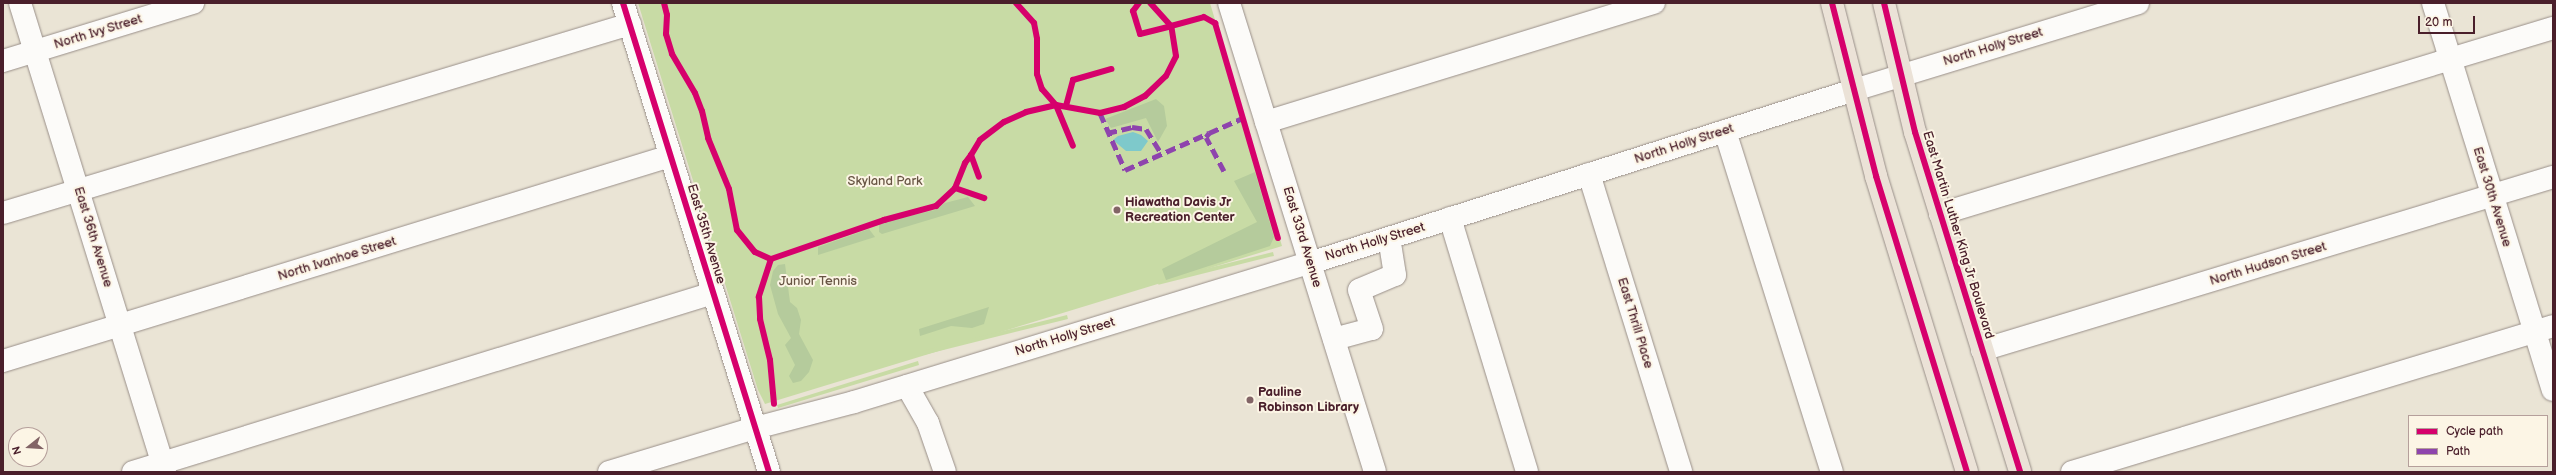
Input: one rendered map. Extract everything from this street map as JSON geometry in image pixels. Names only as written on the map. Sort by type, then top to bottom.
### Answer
[{"type":"main road","points":[[1832,3],[1876,176],[1967,472]]},
{"type":"main road","name":"East Martin Luther King Jr Boulevard","points":[[1884,3],[1915,132],[2020,472]]},
{"type":"street","name":"East 36th Avenue","points":[[20,3],[164,468]]},
{"type":"street","name":"North Ivy Street","points":[[3,61],[193,3]]},
{"type":"street","name":"East 35th Avenue","points":[[623,3],[769,472]]},
{"type":"street","name":"East 33rd Avenue","points":[[1229,3],[1375,472]]},
{"type":"street","points":[[1266,122],[1654,3]]},
{"type":"street","name":"North Holly Street","points":[[609,472],[755,428],[907,386],[1310,263],[1854,90],[2138,3]]},
{"type":"street","name":"East 30th Avenue","points":[[2433,3],[2491,196],[2544,328],[2553,390]]},
{"type":"street","points":[[3,213],[630,24]]},
{"type":"street","points":[[1940,214],[2553,28]]},
{"type":"street","points":[[1725,131],[1832,472]]},
{"type":"street","name":"North Ivanhoe Street","points":[[3,361],[670,156]]},
{"type":"street","name":"East Thrill Place","points":[[1589,174],[1681,472]]},
{"type":"street","name":"North Hudson Street","points":[[1982,350],[2553,177]]},
{"type":"street","points":[[1450,218],[1527,472]]},
{"type":"street","points":[[1334,339],[1372,329],[1359,290],[1395,276],[1388,238]]},
{"type":"street","points":[[133,472],[164,468],[713,293]]},
{"type":"street","points":[[2072,472],[2544,328]]},
{"type":"street","points":[[907,386],[928,423],[945,472]]},
{"type":"green space","name":"Skyland Park","points":[[638,3],[1210,3],[1282,246],[765,404],[758,390]]},
{"type":"green space","points":[[1156,99],[1164,106],[1167,126],[1158,142],[1146,118],[1111,128],[1105,119]]},
{"type":"green space","points":[[1255,172],[1274,237],[1270,246],[1166,280],[1162,269],[1257,222],[1234,181]]},
{"type":"green space","points":[[968,197],[975,206],[882,234],[879,232],[879,223],[935,210],[945,203]]},
{"type":"green space","points":[[869,229],[875,237],[818,255],[818,247]]},
{"type":"green space","points":[[1273,252],[1274,256],[1159,285],[1158,281]]},
{"type":"green space","points":[[785,264],[790,302],[797,308],[801,320],[799,334],[813,360],[809,372],[801,381],[793,383],[789,376],[795,365],[785,345],[791,338],[778,314],[770,285],[773,271],[778,265]]},
{"type":"green space","points":[[989,307],[984,324],[972,328],[951,326],[920,336],[919,329]]},
{"type":"green space","points":[[1067,315],[1068,319],[920,356],[920,352]]},
{"type":"green space","points":[[918,361],[919,365],[778,408],[777,405]]},
{"type":"water","points":[[1133,132],[1141,135],[1148,141],[1141,151],[1126,151],[1113,140],[1118,136]]},
{"type":"marked path","points":[[1100,113],[1125,170],[1209,133]]},
{"type":"marked path","points":[[1224,171],[1206,137],[1209,133],[1242,118]]},
{"type":"marked path","points":[[1107,133],[1132,127],[1146,129],[1161,153]]},
{"type":"cycle path","points":[[623,3],[769,472]]},
{"type":"cycle path","points":[[664,3],[667,15],[666,34],[672,54],[695,93],[702,111],[708,138],[729,189],[737,230],[755,252],[771,259],[759,297],[760,319],[770,360],[774,404]]},
{"type":"cycle path","points":[[1016,3],[1034,23],[1037,39],[1037,74],[1042,89],[1056,105],[1100,113],[1124,107],[1145,96],[1166,76],[1176,56],[1171,26],[1204,17],[1215,23],[1278,238]]},
{"type":"cycle path","points":[[1139,3],[1133,11],[1140,34],[1171,26],[1150,3]]},
{"type":"cycle path","points":[[1832,3],[1876,176],[1967,472]]},
{"type":"cycle path","points":[[1884,3],[1915,132],[2020,472]]},
{"type":"cycle path","points":[[1066,106],[1073,80],[1111,69]]},
{"type":"cycle path","points":[[971,155],[980,140],[1004,122],[1026,112],[1056,105],[1073,146]]},
{"type":"cycle path","points":[[955,188],[965,163],[971,155],[979,177]]},
{"type":"cycle path","points":[[771,259],[884,220],[936,206],[955,188],[984,198]]},
{"type":"place","name":"Hiawatha Davis Jr Recreation Center","points":[[1117,210]]},
{"type":"place","name":"Pauline Robinson Library","points":[[1250,400]]},
{"type":"park label","name":"Junior Tennis","points":[[818,281]]}]
